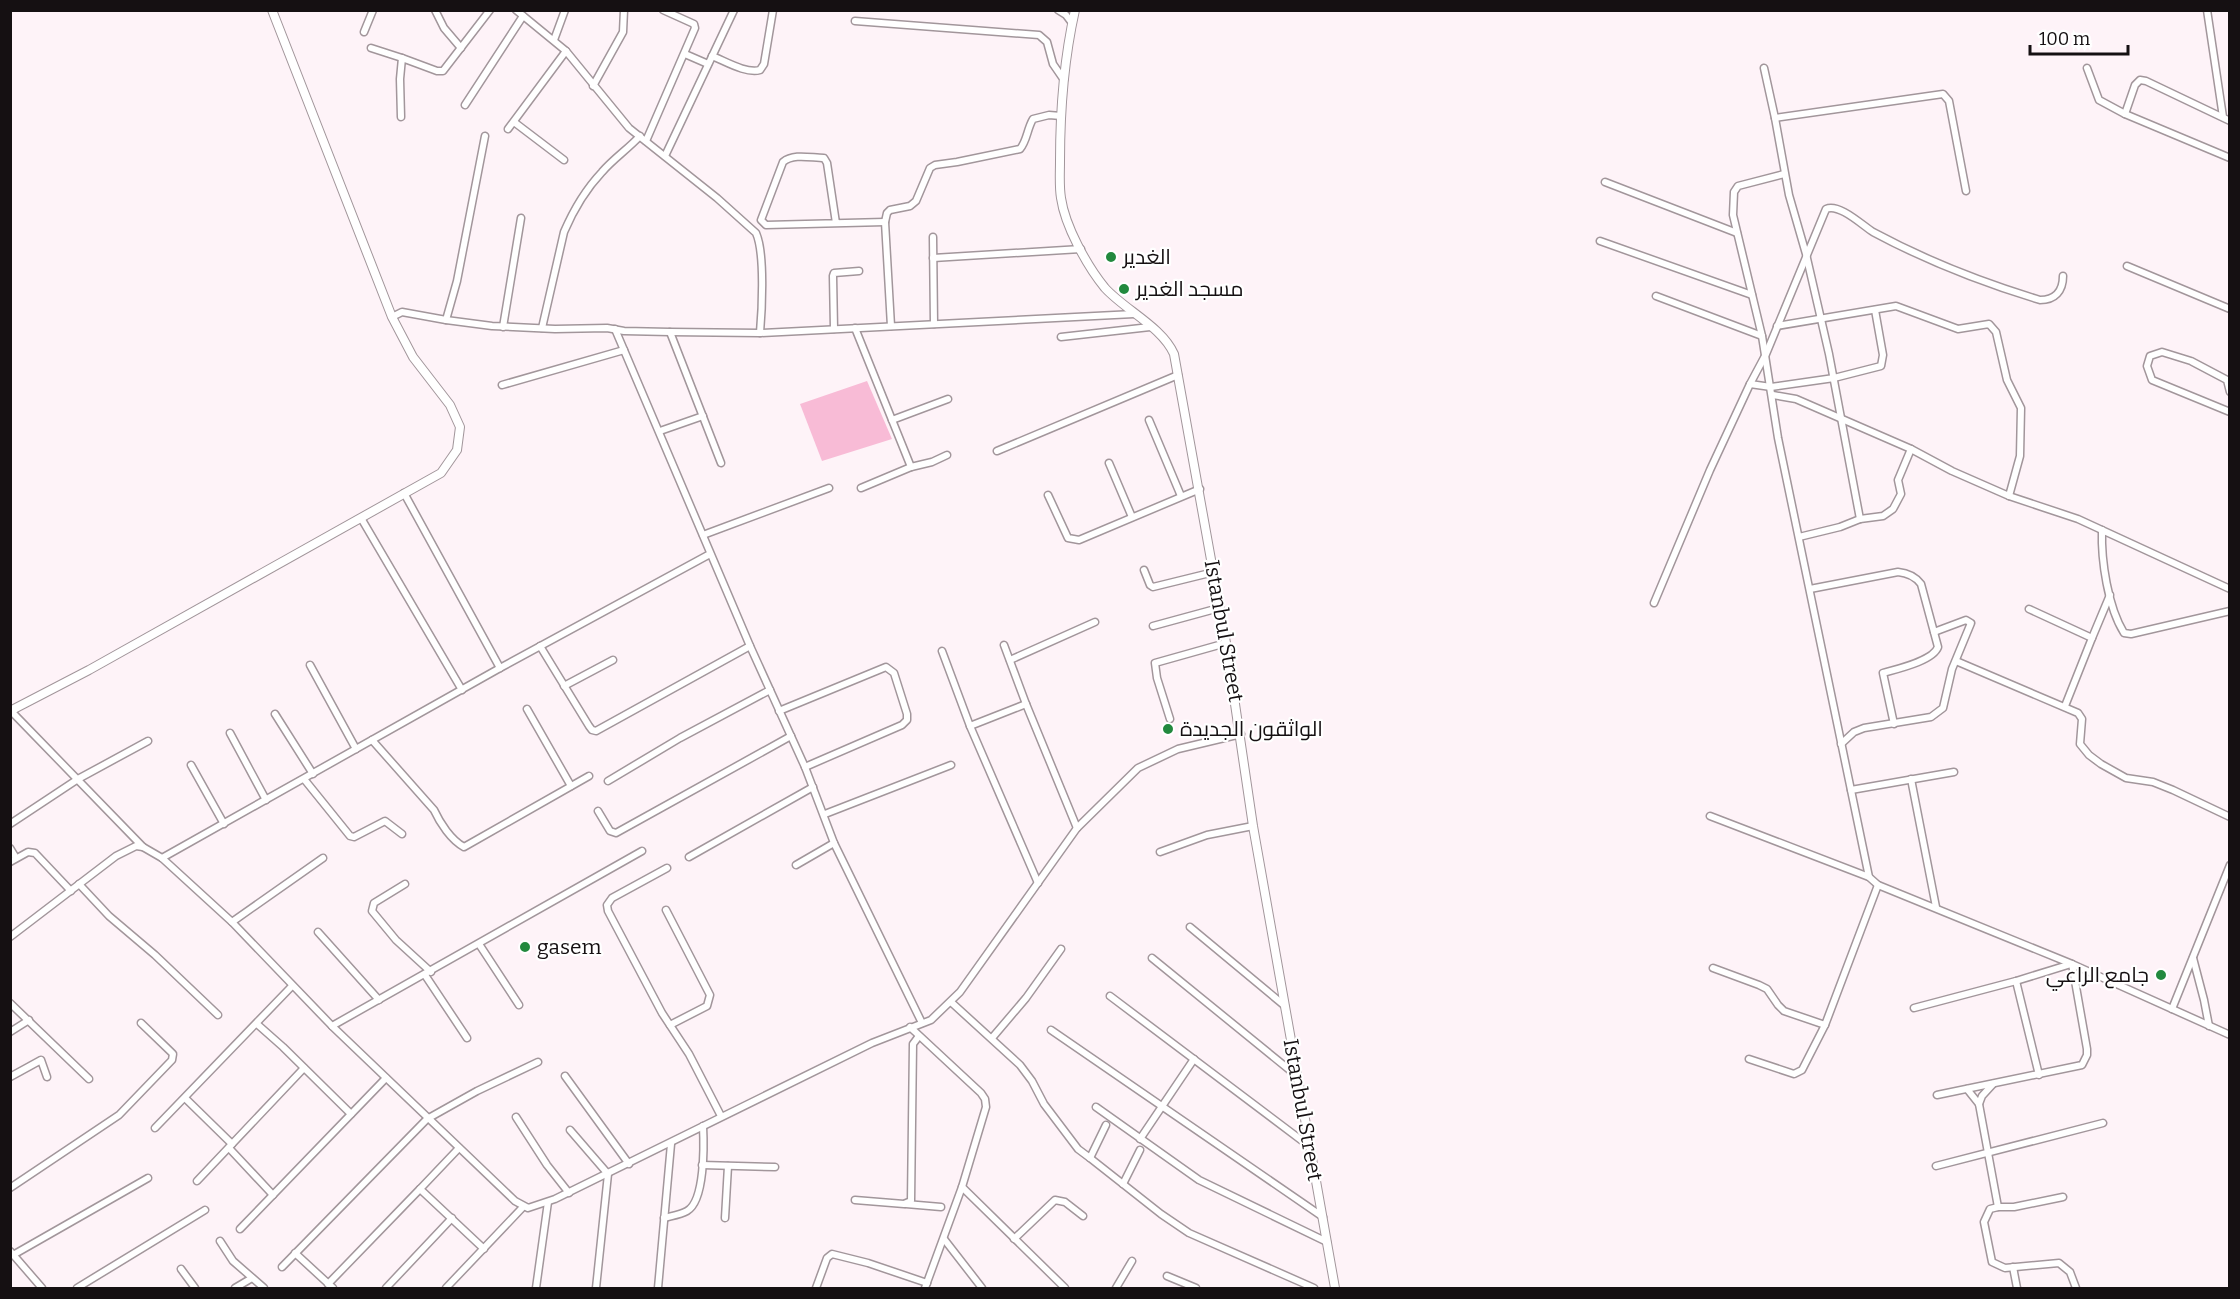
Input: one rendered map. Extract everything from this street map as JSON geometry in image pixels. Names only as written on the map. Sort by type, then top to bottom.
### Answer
[{"type":"street","points":[[272,10],[392,317],[413,357],[450,405],[460,428],[457,450],[441,473],[11,711],[143,847],[162,858],[232,922],[332,1026],[427,1119],[523,1207],[533,1207],[569,1193],[872,1043],[931,1020],[951,1002],[1077,828],[1125,780],[1146,762],[1189,745],[1241,734]]},
{"type":"street","points":[[364,32],[373,10]]},
{"type":"street","points":[[435,10],[444,28],[461,48]]},
{"type":"street","points":[[371,48],[437,71],[443,70],[490,10]]},
{"type":"street","points":[[516,10],[566,51],[629,128],[717,198],[756,233],[760,249],[760,333]]},
{"type":"street","points":[[554,40],[565,10]]},
{"type":"street","points":[[593,86],[623,32],[624,10]]},
{"type":"street","points":[[542,328],[564,232],[571,218],[590,186],[603,171],[643,139],[685,54],[695,28],[694,24],[663,10]]},
{"type":"street","points":[[665,156],[734,10]]},
{"type":"street","points":[[712,56],[744,69],[760,70],[764,64],[773,10]]},
{"type":"street","points":[[1058,10],[1072,23]]},
{"type":"street","name":"Istanbul Street","points":[[1076,10],[1064,80],[1060,196],[1069,226],[1106,289],[1170,346],[1174,354],[1200,489],[1241,734],[1253,826],[1335,1288]]},
{"type":"street","points":[[2207,10],[2223,117]]},
{"type":"street","points":[[465,105],[523,16]]},
{"type":"street","points":[[855,21],[1040,35],[1047,42],[1053,64],[1064,80]]},
{"type":"street","points":[[508,129],[566,51]]},
{"type":"street","points":[[685,54],[708,64]]},
{"type":"street","points":[[401,117],[402,58]]},
{"type":"street","points":[[2087,68],[2099,100],[2124,114],[2229,158]]},
{"type":"street","points":[[1764,69],[1784,174],[1806,254],[1834,378],[1860,519]]},
{"type":"street","points":[[2124,114],[2134,85],[2140,80],[2229,121]]},
{"type":"street","points":[[1775,118],[1943,94],[1949,101],[1966,191]]},
{"type":"street","points":[[891,326],[885,222],[887,213],[890,210],[910,206],[916,201],[930,168],[935,165],[1020,149],[1033,119],[1061,116]]},
{"type":"street","points":[[514,122],[564,160]]},
{"type":"street","points":[[446,320],[457,281],[485,136]]},
{"type":"street","points":[[763,224],[761,220],[783,162],[793,157],[824,158],[827,163],[836,223]]},
{"type":"street","points":[[1784,174],[1738,186],[1734,192],[1733,215],[1766,354],[1776,423],[1869,877]]},
{"type":"street","points":[[1605,182],[1737,233]]},
{"type":"street","points":[[1654,603],[1710,470],[1766,354],[1826,209],[1829,207],[1843,212],[1875,232],[1952,268],[2031,297],[2044,300],[2056,296],[2061,288],[2063,276]]},
{"type":"street","points":[[503,327],[521,218]]},
{"type":"street","points":[[763,224],[885,222]]},
{"type":"street","points":[[756,233],[763,224]]},
{"type":"street","points":[[933,237],[934,324]]},
{"type":"street","points":[[1600,241],[1752,295]]},
{"type":"street","points":[[933,258],[1081,249]]},
{"type":"street","points":[[2127,266],[2229,309]]},
{"type":"street","points":[[834,329],[834,273],[859,271]]},
{"type":"street","points":[[1656,296],[1762,336]]},
{"type":"street","points":[[1777,326],[1896,306],[1958,329],[1989,324],[1996,332],[2007,380],[2022,412],[2020,456],[2009,496]]},
{"type":"street","points":[[1750,384],[1771,387],[1834,378],[1881,366],[1883,355],[1875,310]]},
{"type":"street","points":[[392,317],[402,312],[503,327],[760,333],[1134,314]]},
{"type":"street","points":[[1061,337],[1149,327]]},
{"type":"street","points":[[855,328],[910,467]]},
{"type":"street","points":[[615,329],[710,554],[805,767],[825,814],[834,843],[922,1023]]},
{"type":"street","points":[[670,332],[721,463]]},
{"type":"street","points":[[502,385],[624,350]]},
{"type":"street","points":[[2229,392],[2227,380],[2191,361],[2162,352],[2150,356],[2147,366],[2152,380],[2229,412]]},
{"type":"street","points":[[997,451],[1178,375]]},
{"type":"street","points":[[1773,395],[1790,397],[1911,449],[1952,471],[2009,496],[2078,519],[2229,589]]},
{"type":"street","points":[[892,420],[948,399]]},
{"type":"street","points":[[660,431],[703,416]]},
{"type":"street","points":[[1149,420],[1181,496]]},
{"type":"street","points":[[1799,537],[1840,527],[1860,519],[1883,516],[1893,509],[1901,494],[1897,482],[1911,449]]},
{"type":"street","points":[[861,488],[910,467],[932,462],[947,455]]},
{"type":"street","points":[[1109,463],[1132,517]]},
{"type":"street","points":[[702,535],[830,488]]},
{"type":"street","points":[[1048,495],[1068,538],[1079,540],[1200,489]]},
{"type":"street","points":[[404,494],[500,668]]},
{"type":"street","points":[[361,518],[462,690]]},
{"type":"street","points":[[2102,530],[2104,565],[2110,595],[2120,625],[2127,634],[2229,611]]},
{"type":"street","points":[[162,858],[500,668],[710,554]]},
{"type":"street","points":[[1144,570],[1153,587],[1214,572]]},
{"type":"street","points":[[1809,589],[1898,572],[1917,578],[1921,584],[1938,647],[1932,655],[1902,668],[1883,673],[1893,724]]},
{"type":"street","points":[[2065,706],[2110,595]]},
{"type":"street","points":[[1153,626],[1219,608]]},
{"type":"street","points":[[2029,609],[2092,638]]},
{"type":"street","points":[[1841,744],[1854,732],[1864,728],[1931,717],[1942,708],[1970,621],[1966,620],[1934,632]]},
{"type":"street","points":[[1010,660],[1095,621]]},
{"type":"street","points":[[1170,719],[1156,678],[1155,663],[1226,643]]},
{"type":"street","points":[[1004,645],[1077,828]]},
{"type":"street","points":[[540,646],[589,726],[596,731],[750,646]]},
{"type":"street","points":[[942,651],[970,726],[1038,883]]},
{"type":"street","points":[[564,686],[613,660]]},
{"type":"street","points":[[1956,661],[2065,706],[2080,715],[2082,719],[2080,744],[2101,764],[2126,778],[2153,782],[2173,790],[2229,817]]},
{"type":"street","points":[[310,665],[356,749]]},
{"type":"street","points":[[779,711],[886,667],[894,673],[907,714],[902,725],[805,767]]},
{"type":"street","points":[[608,781],[680,738],[770,690]]},
{"type":"street","points":[[970,726],[1026,704]]},
{"type":"street","points":[[527,709],[572,786]]},
{"type":"street","points":[[275,714],[313,774]]},
{"type":"street","points":[[230,733],[266,800]]},
{"type":"street","points":[[598,811],[610,831],[616,833],[791,736]]},
{"type":"street","points":[[372,740],[422,795],[454,839],[464,847],[589,776]]},
{"type":"street","points":[[10,824],[78,779],[148,741]]},
{"type":"street","points":[[191,765],[224,824]]},
{"type":"street","points":[[825,814],[951,765]]},
{"type":"street","points":[[1851,790],[1954,771]]},
{"type":"street","points":[[304,779],[350,836],[354,837],[385,821],[402,834]]},
{"type":"street","points":[[1911,780],[1936,907]]},
{"type":"street","points":[[689,857],[813,787]]},
{"type":"street","points":[[1710,816],[1869,877],[1878,885],[2071,964],[2229,1035]]},
{"type":"street","points":[[1160,852],[1207,835],[1253,826]]},
{"type":"street","points":[[796,865],[834,843]]},
{"type":"street","points":[[10,937],[130,847],[143,847]]},
{"type":"street","points":[[10,848],[13,860],[28,852],[35,853],[71,891]]},
{"type":"street","points":[[332,1026],[428,974],[642,851]]},
{"type":"street","points":[[232,922],[323,858]]},
{"type":"street","points":[[2172,1009],[2229,865]]},
{"type":"street","points":[[667,868],[612,898],[608,911],[689,1054],[721,1116]]},
{"type":"street","points":[[80,884],[109,916],[155,955],[218,1015]]},
{"type":"street","points":[[405,884],[374,903],[372,910],[428,974],[467,1038]]},
{"type":"street","points":[[1749,1059],[1790,1073],[1799,1073],[1825,1024],[1878,885]]},
{"type":"street","points":[[666,910],[710,995],[707,1006],[670,1024]]},
{"type":"street","points":[[1190,927],[1285,1006]]},
{"type":"street","points":[[318,932],[379,1000]]},
{"type":"street","points":[[479,944],[519,1005]]},
{"type":"street","points":[[992,1038],[1026,998],[1061,950]]},
{"type":"street","points":[[2193,957],[2209,1026]]},
{"type":"street","points":[[1152,958],[1297,1076]]},
{"type":"street","points":[[1914,1008],[2071,964]]},
{"type":"street","points":[[1937,1095],[2082,1065],[2087,1056],[2071,964]]},
{"type":"street","points":[[1713,968],[1767,989],[1784,1011],[1825,1024]]},
{"type":"street","points":[[2016,981],[2039,1075]]},
{"type":"street","points":[[155,1128],[292,986]]},
{"type":"street","points":[[1110,996],[1309,1146]]},
{"type":"street","points":[[951,1002],[1020,1065],[1032,1081],[1044,1104],[1078,1149],[1189,1233],[1314,1288]]},
{"type":"street","points":[[10,1003],[89,1079]]},
{"type":"street","points":[[10,1032],[29,1020]]},
{"type":"street","points":[[10,1188],[119,1115],[172,1060],[173,1054],[141,1023]]},
{"type":"street","points":[[257,1024],[351,1114]]},
{"type":"street","points":[[816,1288],[827,1258],[832,1254],[867,1263],[926,1286],[944,1239],[986,1107],[985,1099],[910,1027]]},
{"type":"street","points":[[1051,1030],[1323,1217]]},
{"type":"street","points":[[904,1204],[909,1203],[912,1198],[913,1044],[919,1036]]},
{"type":"street","points":[[1140,1138],[1194,1059]]},
{"type":"street","points":[[10,1077],[39,1060],[47,1077]]},
{"type":"street","points":[[282,1267],[427,1119],[477,1091],[538,1062]]},
{"type":"street","points":[[197,1181],[304,1068]]},
{"type":"street","points":[[565,1076],[629,1164]]},
{"type":"street","points":[[240,1229],[386,1078]]},
{"type":"street","points":[[1979,1104],[1985,1091],[1993,1084]]},
{"type":"street","points":[[1967,1089],[1979,1104],[1998,1207]]},
{"type":"street","points":[[185,1098],[273,1195]]},
{"type":"street","points":[[1096,1107],[1199,1180],[1327,1242]]},
{"type":"street","points":[[516,1117],[547,1165],[569,1193]]},
{"type":"street","points":[[1936,1166],[2103,1123]]},
{"type":"street","points":[[1090,1158],[1106,1125]]},
{"type":"street","points":[[664,1218],[687,1211],[695,1202],[702,1165],[703,1126]]},
{"type":"street","points":[[570,1130],[608,1174],[596,1288]]},
{"type":"street","points":[[658,1288],[671,1144]]},
{"type":"street","points":[[296,1253],[330,1286],[459,1148]]},
{"type":"street","points":[[1123,1184],[1140,1150]]},
{"type":"street","points":[[702,1165],[775,1167]]},
{"type":"street","points":[[725,1218],[728,1166]]},
{"type":"street","points":[[42,1288],[12,1253],[148,1178]]},
{"type":"street","points":[[962,1187],[1065,1288]]},
{"type":"street","points":[[420,1189],[484,1248]]},
{"type":"street","points":[[2063,1197],[2014,1207],[1990,1209],[1984,1222],[1992,1262],[2001,1267],[2059,1263],[2070,1272],[2076,1288]]},
{"type":"street","points":[[855,1200],[941,1207]]},
{"type":"street","points":[[1014,1239],[1055,1200],[1065,1202],[1083,1216]]},
{"type":"street","points":[[536,1288],[548,1202]]},
{"type":"street","points":[[446,1288],[523,1207]]},
{"type":"street","points":[[77,1288],[205,1210]]},
{"type":"street","points":[[386,1288],[452,1218]]},
{"type":"street","points":[[944,1239],[982,1288]]},
{"type":"street","points":[[220,1240],[233,1261],[264,1288]]},
{"type":"street","points":[[1116,1288],[1132,1261]]},
{"type":"street","points":[[2013,1267],[2017,1288]]},
{"type":"street","points":[[181,1269],[195,1288]]},
{"type":"street","points":[[1167,1276],[1191,1288]]},
{"type":"street","points":[[235,1288],[252,1278]]},
{"type":"shaded area","points":[[867,381],[892,439],[822,461],[800,404]]},
{"type":"place","name":"الغدير","points":[[1111,257]]},
{"type":"place","name":"مسجد الغدير","points":[[1124,289]]},
{"type":"place","name":"الواثقون الجديدة","points":[[1168,729]]},
{"type":"place","name":"gasem","points":[[525,947]]},
{"type":"place","name":"جامع الراعي","points":[[2161,975]]}]
